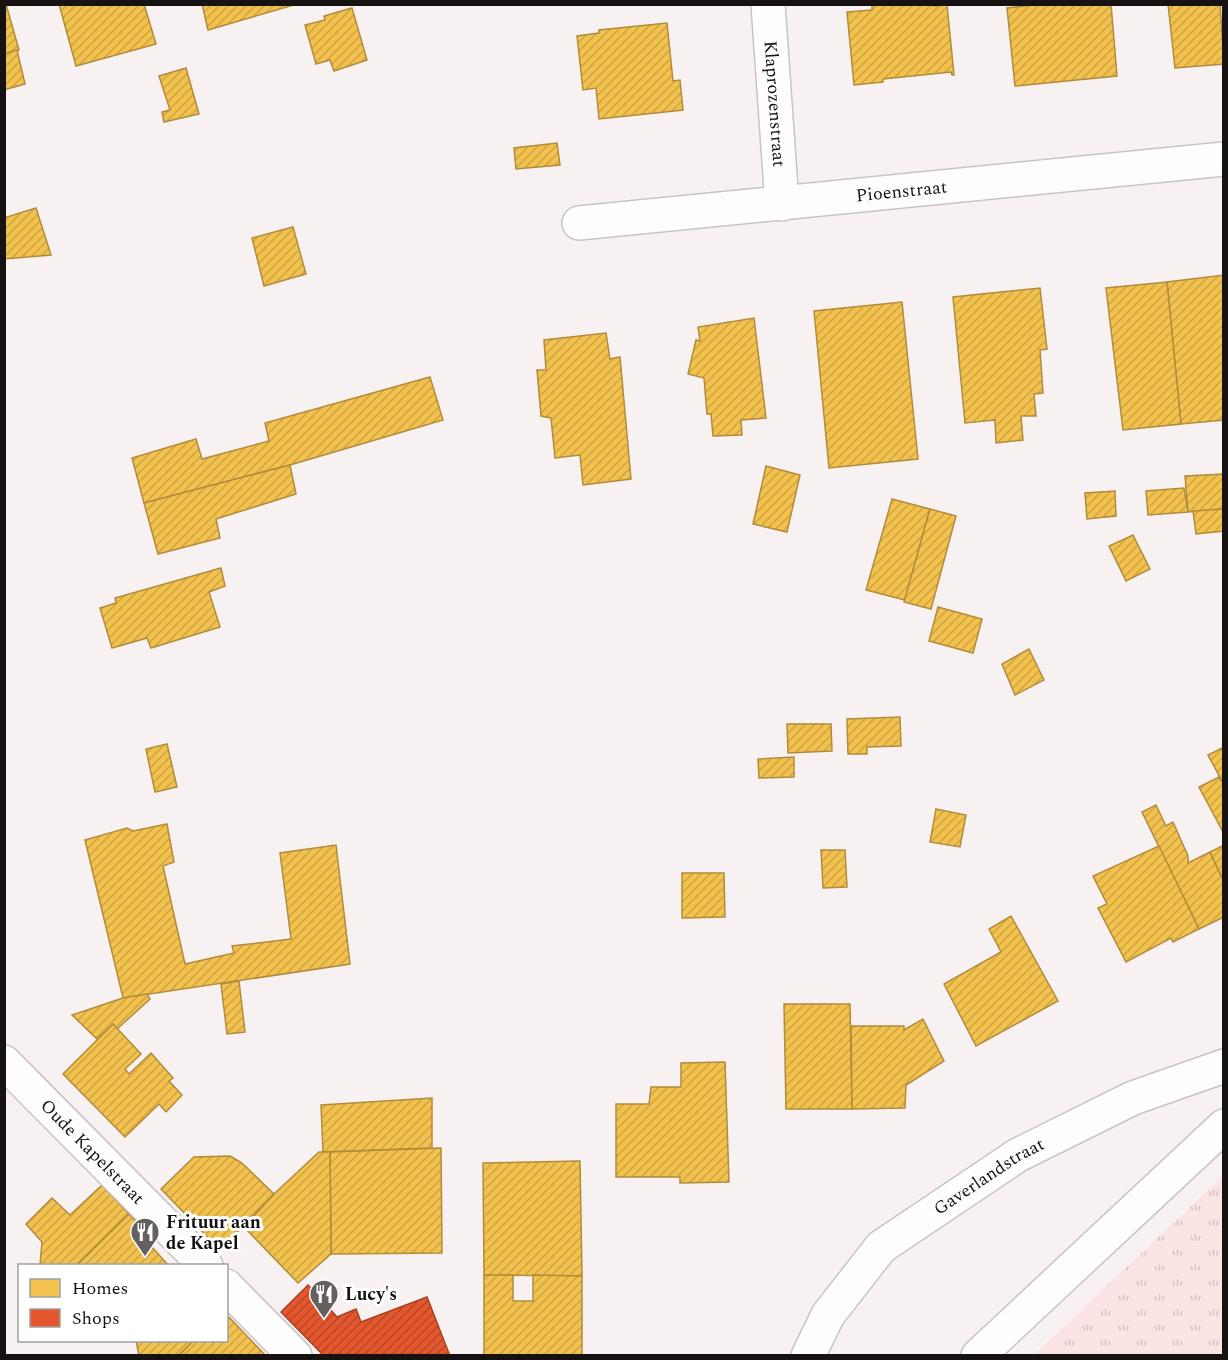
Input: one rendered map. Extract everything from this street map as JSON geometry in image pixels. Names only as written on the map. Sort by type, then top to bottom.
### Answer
[{"type":"street","name":"Klaprozenstraat","points":[[768,4],[782,204]]},
{"type":"street","name":"Pioenstraat","points":[[579,224],[1224,159]]},
{"type":"street","name":"Oude Kapelstraat","points":[[4,1062],[204,1264]]},
{"type":"street","name":"Gaverlandstraat","points":[[808,1356],[828,1315],[881,1247],[1018,1155],[1134,1098],[1224,1066]]},
{"type":"street","points":[[978,1356],[1224,1126]]},
{"type":"street","points":[[228,1288],[295,1356]]},
{"type":"green space","points":[[1223,1176],[1223,1355],[1034,1355]]},
{"type":"building: Homes","points":[[4,4],[6,4],[19,50],[4,54]]},
{"type":"building: Homes","points":[[59,4],[144,4],[156,44],[76,66]]},
{"type":"building: Homes","points":[[202,4],[297,4],[208,30]]},
{"type":"building: Homes","points":[[872,4],[947,5],[954,75],[951,72],[883,79],[883,82],[854,85],[847,12],[872,10]]},
{"type":"building: Homes","points":[[1042,4],[1111,4],[1117,76],[1015,86],[1007,8]]},
{"type":"building: Homes","points":[[1168,4],[1220,4],[1224,64],[1175,68]]},
{"type":"building: Homes","points":[[352,8],[367,60],[334,71],[330,60],[316,64],[305,25],[325,20],[324,16]]},
{"type":"building: Homes","points":[[667,23],[673,81],[680,80],[683,110],[599,119],[596,88],[583,90],[577,36],[599,33],[599,30]]},
{"type":"building: Homes","points":[[17,50],[25,84],[4,90],[4,54]]},
{"type":"building: Homes","points":[[186,68],[199,114],[164,122],[162,112],[170,110],[159,76]]},
{"type":"building: Homes","points":[[557,143],[560,165],[516,169],[514,148]]},
{"type":"building: Homes","points":[[36,208],[51,255],[4,259],[4,218]]},
{"type":"building: Homes","points":[[293,227],[306,274],[264,286],[252,238]]},
{"type":"building: Homes","points":[[1224,275],[1224,420],[1181,424],[1167,282]]},
{"type":"building: Homes","points":[[1167,282],[1181,424],[1123,430],[1106,288]]},
{"type":"building: Homes","points":[[1040,288],[1047,349],[1040,350],[1043,393],[1034,394],[1036,416],[1021,416],[1023,440],[996,443],[995,420],[965,423],[953,297]]},
{"type":"building: Homes","points":[[902,302],[918,459],[829,468],[814,311]]},
{"type":"building: Homes","points":[[754,318],[766,418],[741,420],[742,435],[713,436],[711,414],[707,414],[704,378],[688,374],[696,340],[700,341],[698,327]]},
{"type":"building: Homes","points":[[606,333],[610,359],[620,357],[631,479],[583,485],[580,455],[555,458],[551,418],[541,416],[537,370],[546,370],[544,340]]},
{"type":"building: Homes","points":[[430,377],[443,420],[290,465],[144,503],[132,458],[196,439],[202,459],[269,441],[265,423]]},
{"type":"building: Homes","points":[[290,465],[296,494],[216,519],[220,538],[158,554],[144,503]]},
{"type":"building: Homes","points":[[766,466],[800,475],[787,532],[753,524]]},
{"type":"building: Homes","points":[[1224,474],[1224,509],[1188,512],[1185,476]]},
{"type":"building: Homes","points":[[1184,488],[1188,512],[1148,515],[1146,491]]},
{"type":"building: Homes","points":[[1115,491],[1116,516],[1087,519],[1085,493]]},
{"type":"building: Homes","points":[[892,499],[930,509],[905,600],[866,590]]},
{"type":"building: Homes","points":[[930,509],[956,516],[931,609],[904,602]]},
{"type":"building: Homes","points":[[1223,509],[1224,531],[1196,534],[1193,511]]},
{"type":"building: Homes","points":[[1133,535],[1150,569],[1126,581],[1109,546]]},
{"type":"building: Homes","points":[[221,568],[225,586],[209,592],[220,627],[151,648],[147,638],[112,648],[100,608],[116,603],[115,598]]},
{"type":"building: Homes","points":[[938,607],[982,619],[973,653],[929,641]]},
{"type":"building: Homes","points":[[1029,649],[1044,680],[1015,695],[1002,664]]},
{"type":"building: Homes","points":[[900,717],[901,746],[867,747],[867,754],[848,754],[847,719]]},
{"type":"building: Homes","points":[[787,724],[831,724],[832,751],[788,753]]},
{"type":"building: Homes","points":[[167,744],[177,787],[155,792],[146,749]]},
{"type":"building: Homes","points":[[1224,747],[1224,785],[1208,755]]},
{"type":"building: Homes","points":[[794,757],[794,777],[759,778],[758,759]]},
{"type":"building: Homes","points":[[1219,777],[1224,785],[1224,834],[1199,787]]},
{"type":"building: Homes","points":[[1156,805],[1166,826],[1173,822],[1188,856],[1188,863],[1210,852],[1224,882],[1224,917],[1199,929],[1142,812]]},
{"type":"building: Homes","points":[[936,809],[966,815],[960,847],[930,842]]},
{"type":"building: Homes","points":[[167,824],[174,862],[163,866],[185,964],[234,953],[232,946],[291,939],[280,853],[336,845],[350,964],[123,998],[85,840],[127,828],[133,831]]},
{"type":"building: Homes","points":[[1224,845],[1224,882],[1210,852]]},
{"type":"building: Homes","points":[[1159,846],[1199,929],[1173,942],[1171,938],[1126,962],[1098,908],[1107,904],[1093,876]]},
{"type":"building: Homes","points":[[821,850],[845,850],[847,887],[823,888]]},
{"type":"building: Homes","points":[[682,873],[724,873],[725,917],[682,918]]},
{"type":"building: Homes","points":[[1011,916],[1058,1001],[976,1046],[944,984],[1001,952],[989,929]]},
{"type":"building: Homes","points":[[239,981],[245,1032],[227,1034],[221,984]]},
{"type":"building: Homes","points":[[147,994],[150,999],[117,1029],[113,1024],[97,1039],[72,1015],[123,998]]},
{"type":"building: Homes","points":[[784,1004],[850,1004],[852,1109],[786,1109]]},
{"type":"building: Homes","points":[[923,1019],[944,1061],[906,1085],[905,1108],[852,1109],[851,1026],[904,1026],[904,1030]]},
{"type":"building: Homes","points":[[113,1024],[141,1054],[125,1069],[129,1074],[151,1053],[173,1078],[169,1081],[182,1095],[166,1112],[159,1104],[125,1137],[63,1074]]},
{"type":"building: Homes","points":[[725,1062],[729,1182],[680,1183],[680,1177],[616,1177],[616,1104],[649,1104],[651,1087],[681,1087],[681,1063]]},
{"type":"building: Homes","points":[[432,1098],[432,1148],[323,1152],[321,1105]]},
{"type":"building: Homes","points":[[441,1148],[442,1253],[331,1254],[330,1152]]},
{"type":"building: Homes","points":[[319,1152],[330,1152],[331,1254],[298,1283],[244,1227],[274,1194]]},
{"type":"building: Homes","points":[[230,1156],[242,1163],[274,1194],[220,1250],[161,1189],[194,1157]]},
{"type":"building: Homes","points":[[580,1161],[582,1276],[484,1275],[483,1163]]},
{"type":"building: Homes","points":[[102,1185],[129,1214],[78,1264],[40,1264],[42,1242],[26,1224],[52,1198],[70,1215]]},
{"type":"building: Homes","points":[[129,1214],[155,1241],[151,1246],[167,1264],[78,1264]]},
{"type":"building: Homes","points":[[484,1275],[513,1275],[513,1301],[533,1301],[533,1275],[582,1276],[582,1356],[484,1356]]},
{"type":"building: Homes","points":[[228,1316],[266,1356],[178,1356],[192,1342],[228,1342]]},
{"type":"building: Homes","points":[[136,1342],[192,1342],[178,1356],[139,1356]]},
{"type":"building: Shops","name":"Lucy's","points":[[308,1285],[337,1317],[356,1309],[361,1322],[427,1297],[450,1356],[324,1356],[281,1312]]},
{"type":"place","name":"Frituur aan de Kapel","points":[[145,1258]]},
{"type":"place","name":"Lucy's","points":[[324,1320]]}]
